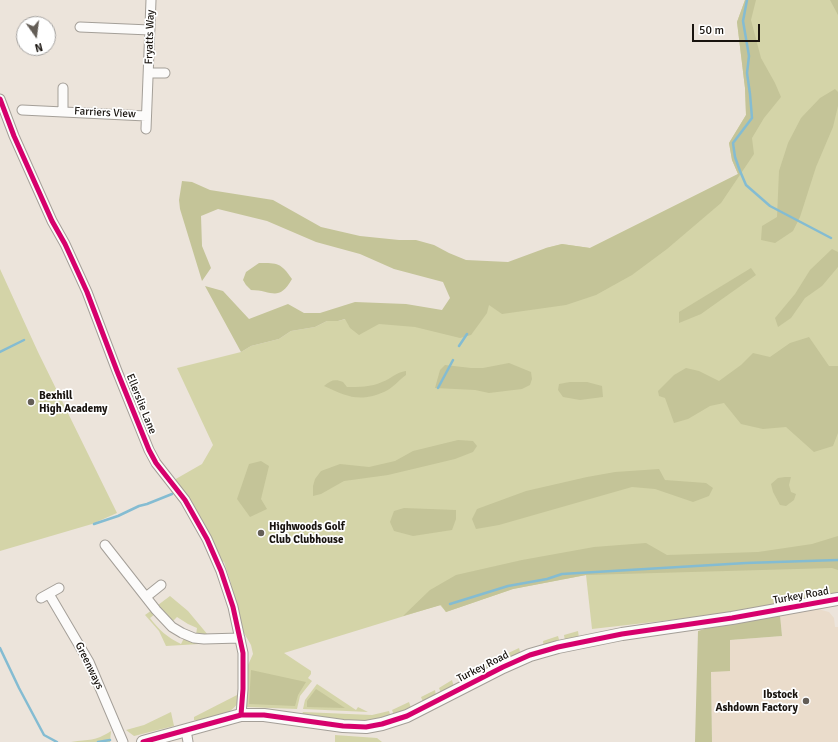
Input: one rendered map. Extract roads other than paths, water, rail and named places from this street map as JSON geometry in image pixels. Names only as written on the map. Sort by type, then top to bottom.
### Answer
[{"type":"street","name":"Fryatts Way","points":[[146,129],[151,0]]},
{"type":"street","points":[[80,27],[150,30]]},
{"type":"street","name":"Fryatts Way","points":[[149,73],[165,73]]},
{"type":"street","name":"Farriers View","points":[[63,88],[63,111]]},
{"type":"street","name":"Ellerslie Lane","points":[[0,99],[14,136],[52,221],[65,244],[87,292],[117,372],[149,450],[156,463],[186,500],[217,560],[234,607],[240,638],[244,665],[241,715]]},
{"type":"street","name":"Farriers View","points":[[22,110],[146,116]]},
{"type":"street","points":[[105,545],[172,627],[194,638],[240,638]]},
{"type":"street","points":[[146,597],[161,585]]},
{"type":"street","name":"Greenways","points":[[59,588],[45,596],[89,662],[123,742]]},
{"type":"street","name":"Turkey Road","points":[[143,742],[241,715],[264,715],[343,726],[366,727],[382,724],[407,716],[503,667],[530,655],[558,646],[622,634],[732,618],[838,600]]},
{"type":"street","points":[[186,730],[188,742]]},
{"type":"waterway","points":[[747,0],[743,21],[749,56],[747,73],[752,118],[733,143],[735,157],[746,185],[770,206],[831,238]]},
{"type":"waterway","points":[[459,346],[467,334]]},
{"type":"waterway","points":[[0,352],[24,340]]},
{"type":"waterway","points":[[438,388],[453,360]]},
{"type":"waterway","points":[[94,524],[172,494]]},
{"type":"waterway","points":[[450,604],[508,586],[547,579],[562,574],[746,563],[838,560]]},
{"type":"waterway","points":[[0,648],[44,735],[57,742]]},
{"type":"waterway","points":[[98,742],[110,740]]},
{"type":"place","name":"Bexhill High Academy","points":[[31,402]]},
{"type":"place","name":"Highwoods Golf Club Clubhouse","points":[[261,533]]},
{"type":"place","name":"Ibstock Ashdown Factory","points":[[806,701]]}]
